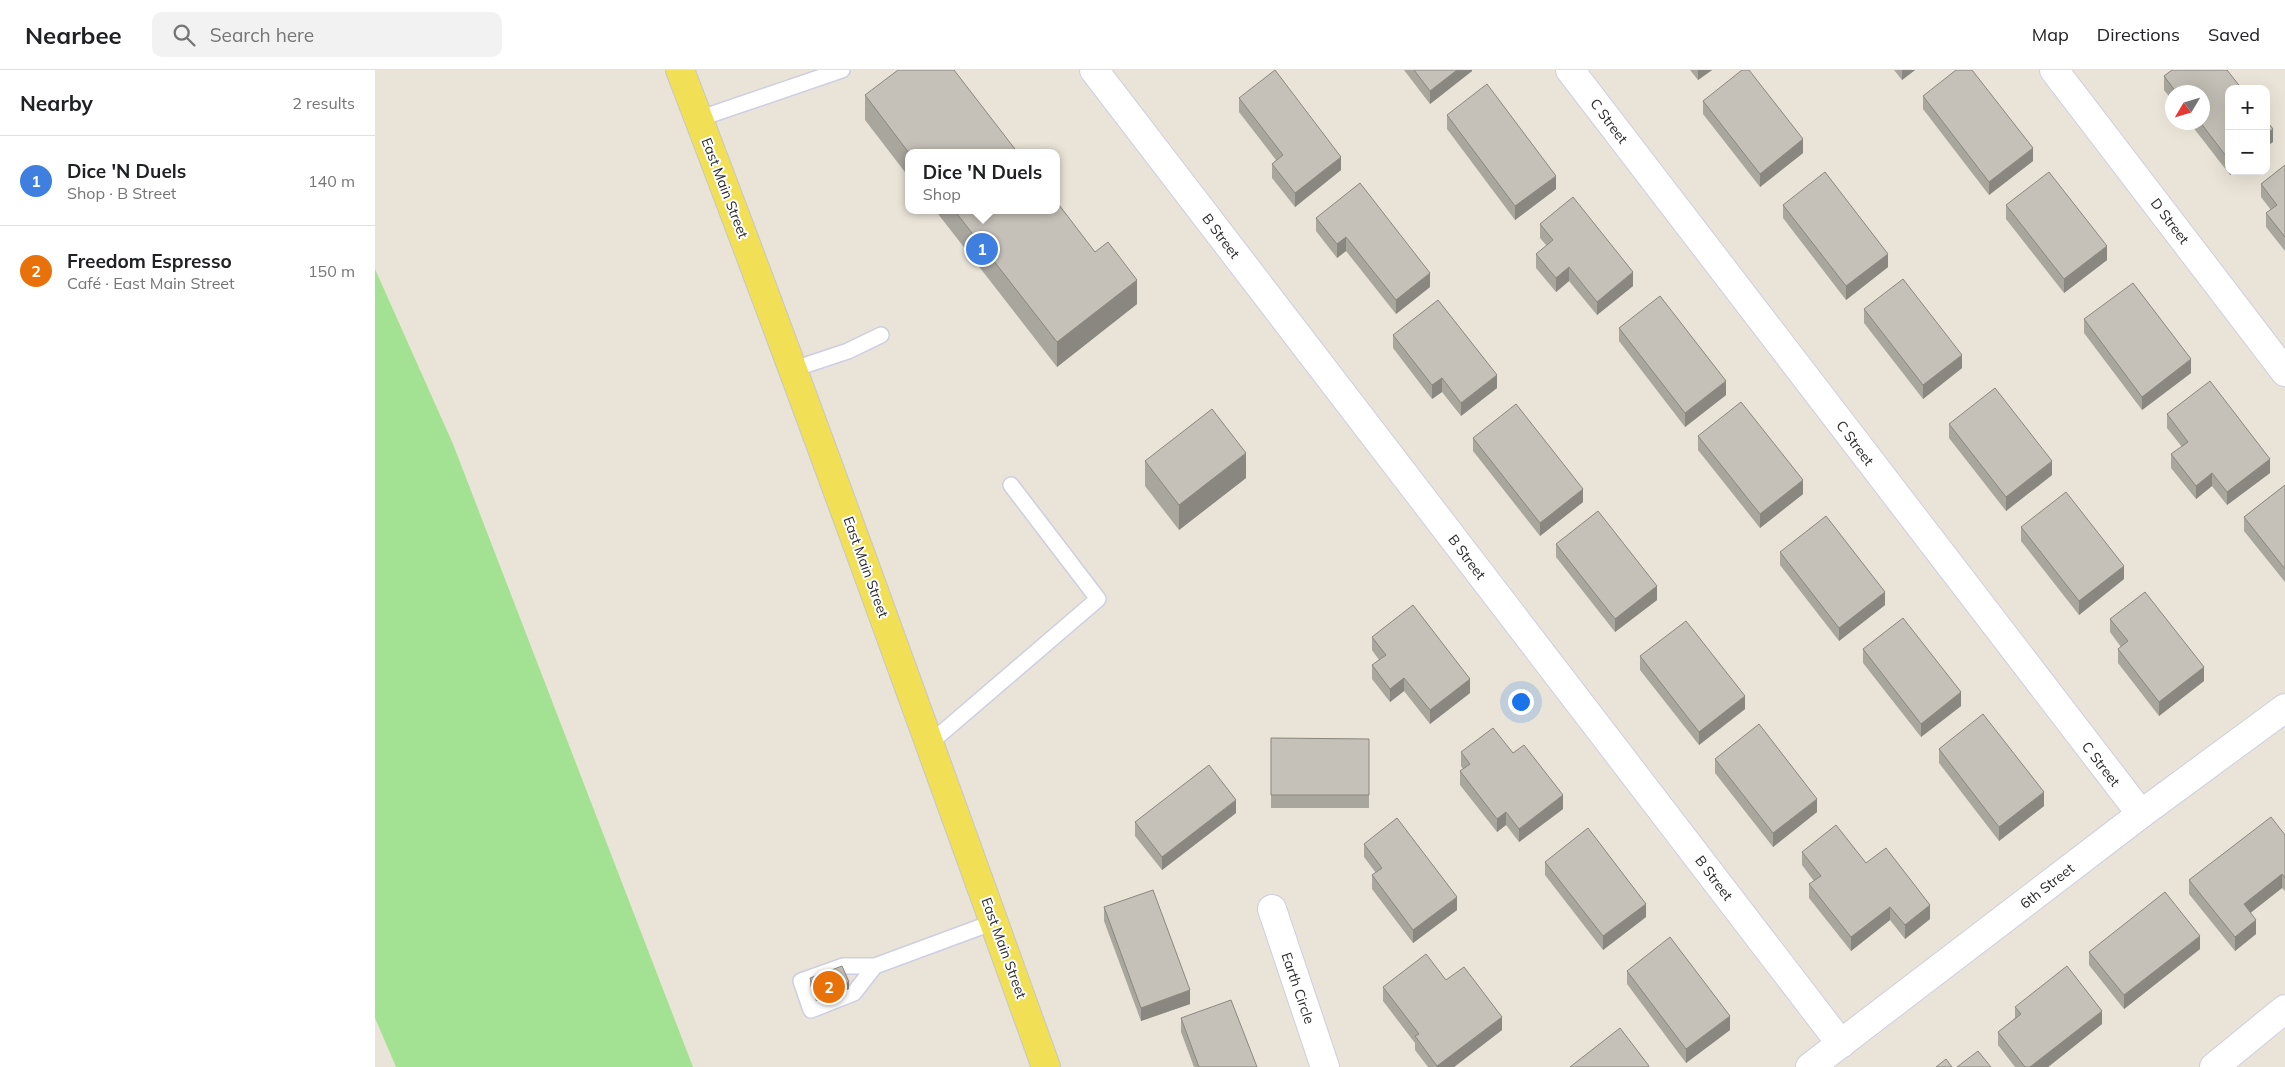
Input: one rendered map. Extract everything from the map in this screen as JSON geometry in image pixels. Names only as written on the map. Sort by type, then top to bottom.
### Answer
[{"type":"main road","name":"East Main Street","points":[[679,70],[794,369],[1046,1067]]},
{"type":"street","name":"B Street","points":[[1094,70],[1841,1044]]},
{"type":"street","name":"C Street","points":[[1570,70],[2141,814]]},
{"type":"street","name":"D Street","points":[[2054,70],[2285,372]]},
{"type":"street","name":"6th Street","points":[[1810,1067],[2141,814],[2285,708]]},
{"type":"street","name":"Earth Circle","points":[[1272,909],[1325,1067]]},
{"type":"street","points":[[2214,1067],[2285,1009]]},
{"type":"lane","points":[[698,119],[841,70]]},
{"type":"lane","points":[[794,369],[848,351],[881,335]]},
{"type":"lane","points":[[930,743],[1098,599],[1011,484]]},
{"type":"lane","points":[[875,966],[994,922]]},
{"type":"green space","points":[[375,269],[453,444],[693,1067],[396,1067],[375,1018]]},
{"type":"building","points":[[898,70],[954,70],[1015,149],[906,149],[865,95]]},
{"type":"building","points":[[1275,70],[1341,157],[1295,193],[1272,164],[1283,155],[1239,98]]},
{"type":"building","points":[[1414,70],[1457,70],[1430,91]]},
{"type":"building","points":[[1742,70],[1749,70],[1803,139],[1760,174],[1703,101]]},
{"type":"building","points":[[1956,70],[1972,70],[2033,148],[1989,182],[1923,96]]},
{"type":"building","points":[[2172,70],[2227,70],[2239,85],[2225,85],[2225,155],[2206,130],[2210,130],[2210,85],[2171,85],[2164,76]]},
{"type":"building","points":[[1487,84],[1556,176],[1515,206],[1447,115]]},
{"type":"building","points":[[2285,165],[2285,237],[2266,213],[2277,205],[2261,184]]},
{"type":"building","points":[[1825,172],[1888,254],[1846,286],[1783,205]]},
{"type":"building","points":[[2049,172],[2107,246],[2064,279],[2006,205]]},
{"type":"building","points":[[1360,183],[1430,273],[1396,300],[1346,237],[1337,244],[1316,218]]},
{"type":"building","points":[[1573,197],[1633,272],[1597,302],[1569,267],[1556,278],[1536,254],[1553,240],[1540,224]]},
{"type":"building","points":[[1060,206],[1095,252],[1108,242],[1137,280],[1057,342],[957,214],[1060,214]]},
{"type":"building","points":[[1903,279],[1962,355],[1923,385],[1864,309]]},
{"type":"building","points":[[2133,283],[2191,359],[2142,397],[2084,319]]},
{"type":"building","points":[[1660,296],[1726,381],[1685,413],[1619,328]]},
{"type":"building","points":[[1438,300],[1497,375],[1461,403],[1442,378],[1432,385],[1393,335]]},
{"type":"building","points":[[2210,381],[2270,459],[2227,492],[2212,473],[2196,486],[2171,454],[2188,442],[2167,414]]},
{"type":"building","points":[[1995,388],[2052,461],[2006,497],[1949,424]]},
{"type":"building","points":[[1741,402],[1803,480],[1760,514],[1698,436]]},
{"type":"building","points":[[1516,404],[1583,489],[1540,523],[1473,438]]},
{"type":"building","points":[[1212,409],[1246,453],[1179,505],[1145,461]]},
{"type":"building","points":[[2285,485],[2285,569],[2244,517]]},
{"type":"building","points":[[2066,492],[2124,566],[2079,601],[2021,527]]},
{"type":"building","points":[[1598,511],[1657,586],[1615,619],[1556,544]]},
{"type":"building","points":[[1826,516],[1885,592],[1839,628],[1780,552]]},
{"type":"building","points":[[2145,592],[2204,667],[2159,702],[2118,649],[2128,641],[2110,619]]},
{"type":"building","points":[[1413,605],[1470,679],[1430,710],[1404,678],[1390,689],[1372,665],[1386,655],[1372,637]]},
{"type":"building","points":[[1903,618],[1961,692],[1921,724],[1863,649]]},
{"type":"building","points":[[1686,621],[1745,696],[1699,732],[1640,656]]},
{"type":"building","points":[[1983,714],[2044,792],[1999,827],[1939,749]]},
{"type":"building","points":[[1759,724],[1817,799],[1773,833],[1715,759]]},
{"type":"building","points":[[1493,728],[1513,753],[1524,745],[1563,795],[1519,829],[1506,812],[1497,819],[1460,771],[1470,764],[1461,752]]},
{"type":"building","points":[[1271,738],[1369,739],[1369,795],[1271,795]]},
{"type":"building","points":[[1209,765],[1236,800],[1162,857],[1135,822]]},
{"type":"building","points":[[2271,817],[2285,835],[2285,878],[2282,874],[2244,904],[2256,920],[2235,937],[2189,880]]},
{"type":"building","points":[[1397,818],[1457,897],[1413,930],[1372,875],[1382,868],[1364,844]]},
{"type":"building","points":[[1836,825],[1866,863],[1886,848],[1930,905],[1905,925],[1890,907],[1851,937],[1809,884],[1821,876],[1802,852]]},
{"type":"building","points":[[1588,828],[1646,904],[1603,936],[1545,862]]},
{"type":"building","points":[[1153,890],[1190,990],[1141,1008],[1104,907]]},
{"type":"building","points":[[2165,892],[2200,936],[2124,995],[2089,952]]},
{"type":"building","points":[[1670,937],[1730,1016],[1686,1049],[1627,971]]},
{"type":"building","points":[[1426,954],[1446,980],[1464,967],[1502,1017],[1437,1066],[1415,1036],[1419,1034],[1383,987]]},
{"type":"building","points":[[842,966],[849,982],[816,994],[810,978]]},
{"type":"building","points":[[2067,966],[2102,1011],[2030,1067],[2025,1067],[1998,1032],[2021,1014],[2015,1007]]},
{"type":"building","points":[[1231,1000],[1257,1067],[1199,1067],[1181,1018]]},
{"type":"building","points":[[1620,1028],[1649,1066],[1570,1067]]},
{"type":"building","points":[[1978,1051],[1991,1067],[1957,1067]]},
{"type":"building","points":[[1946,1059],[1952,1067],[1936,1067]]},
{"type":"place","name":"Dice 'N Duels","points":[[982,249]]},
{"type":"place","name":"Freedom Espresso","points":[[829,987]]}]
